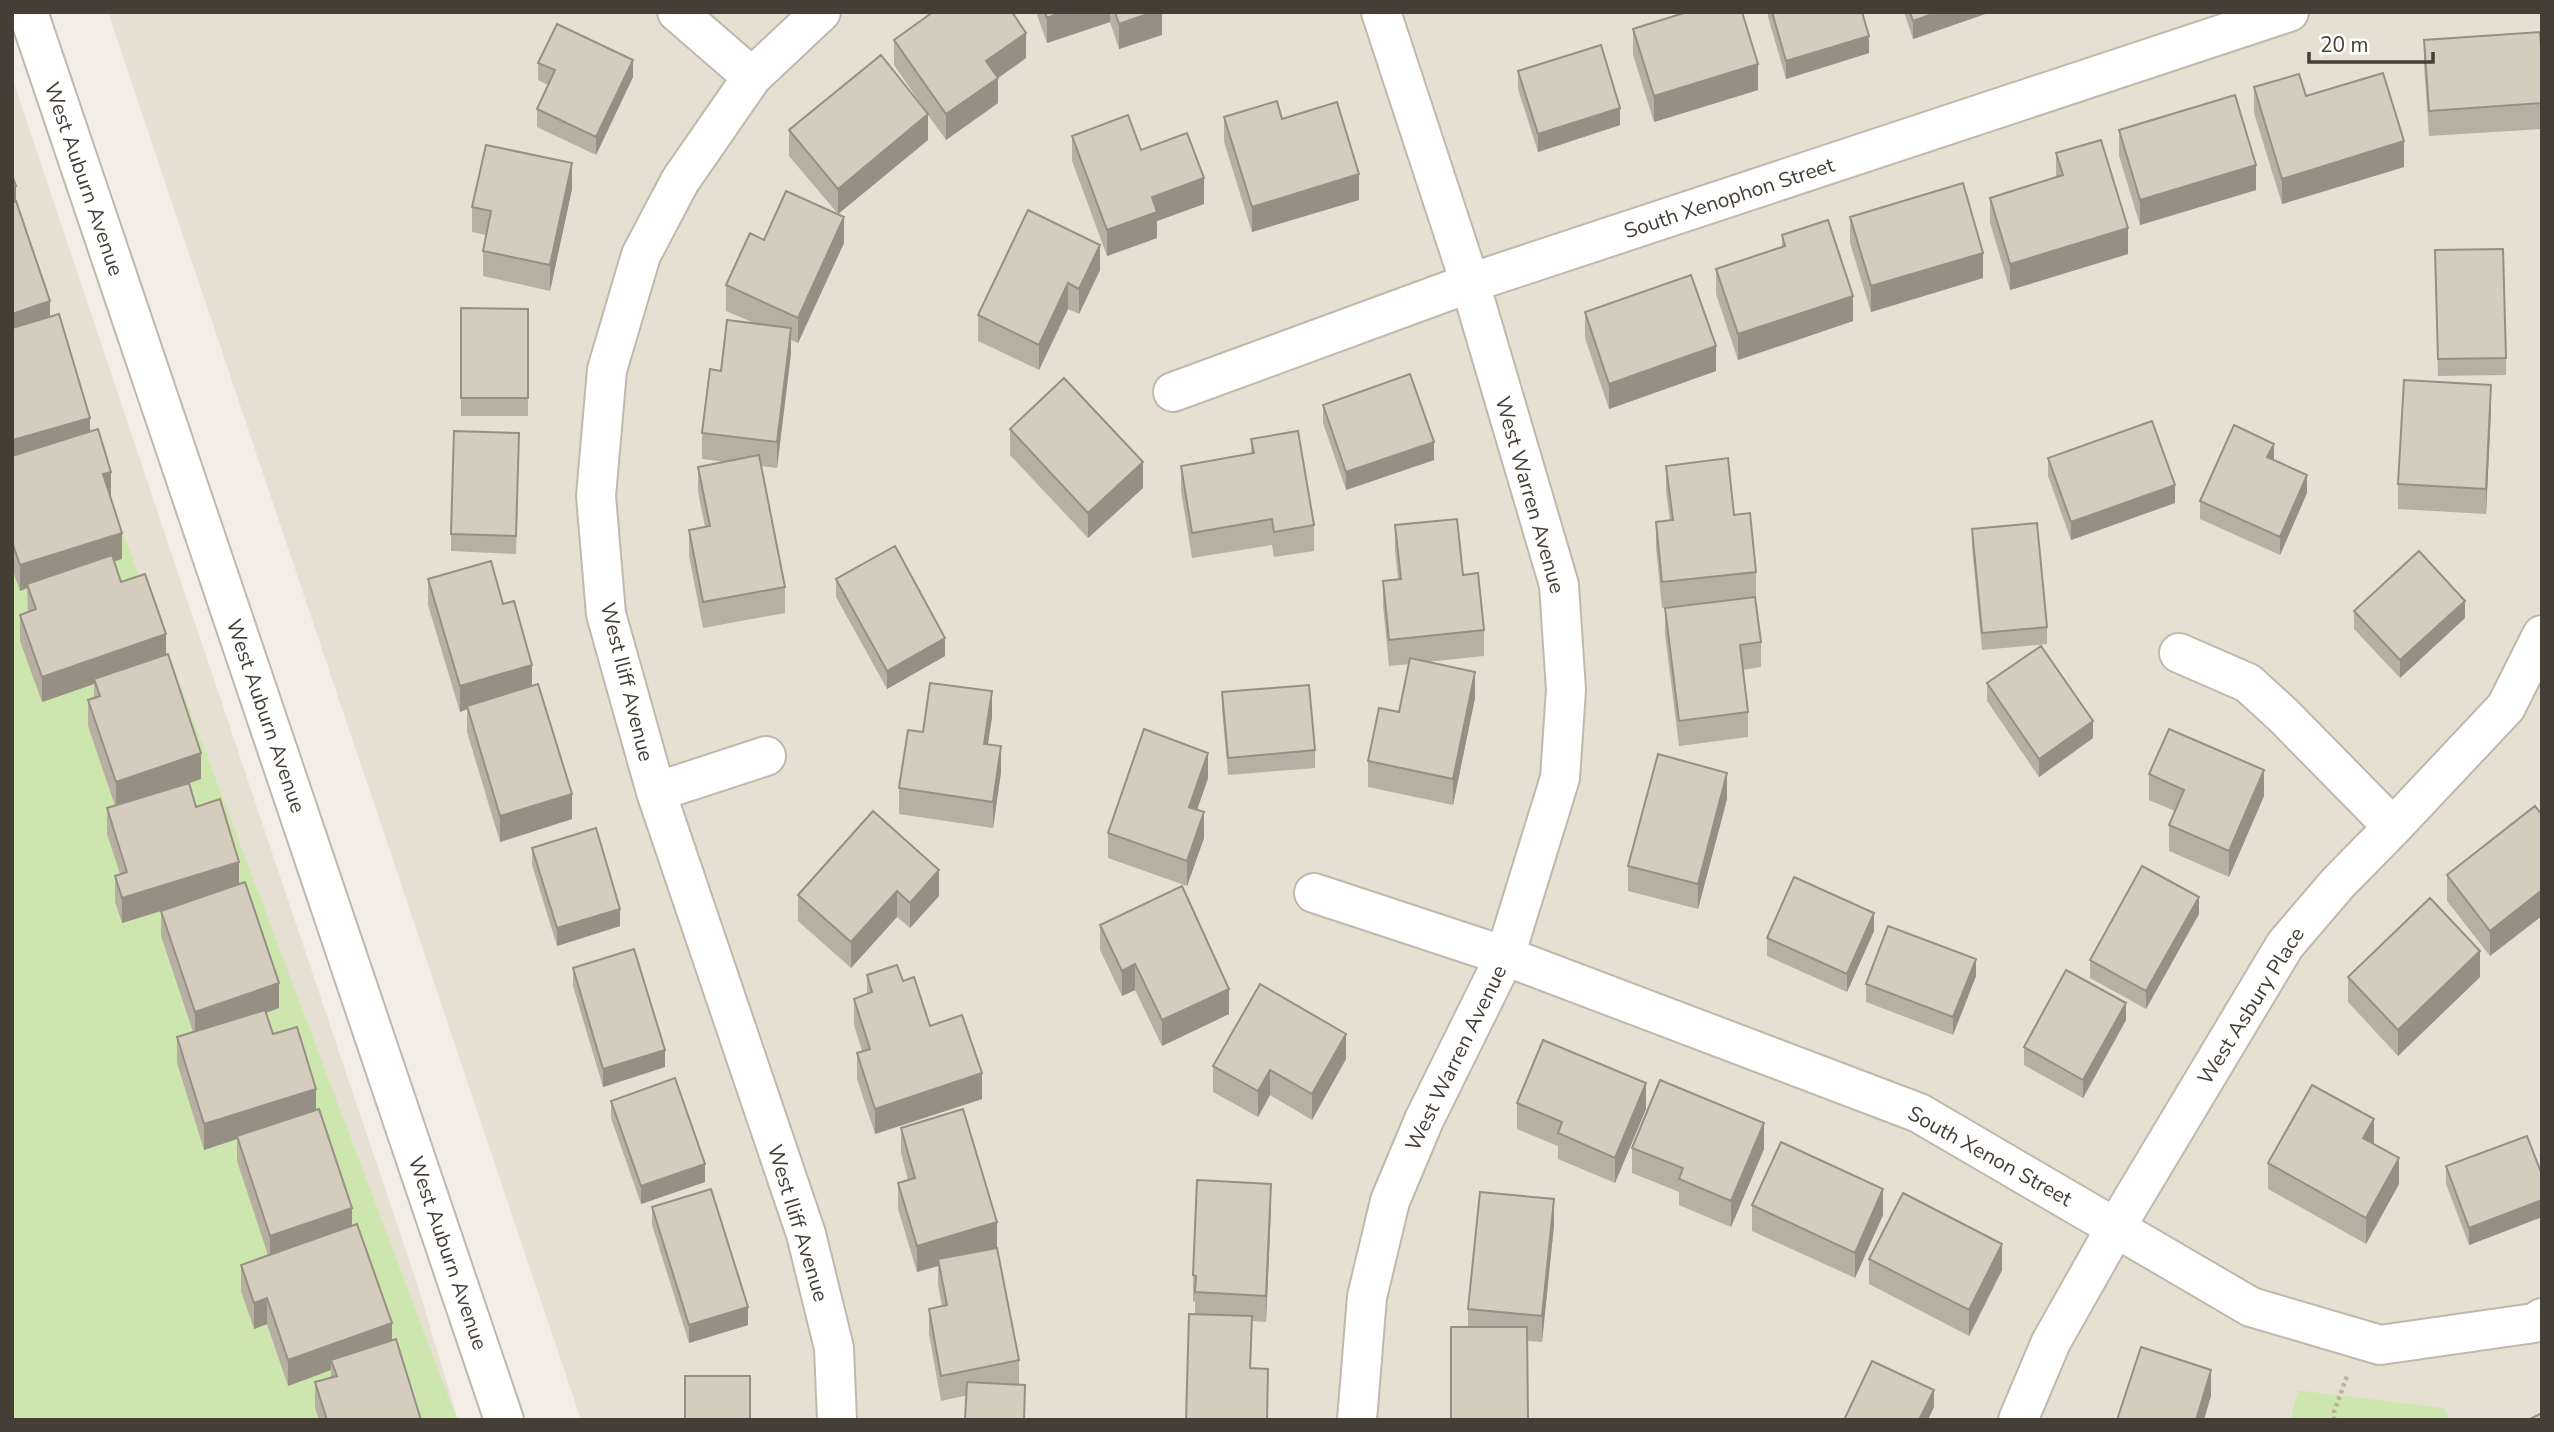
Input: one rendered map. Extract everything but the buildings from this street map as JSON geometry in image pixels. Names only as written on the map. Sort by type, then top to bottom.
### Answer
[{"type":"street","points":[[677,12],[752,77]]},
{"type":"street","name":"West Iliff Avenue","points":[[821,12],[752,77],[680,181],[641,255],[607,370],[596,496],[606,614],[656,792],[806,1234],[834,1348],[837,1420]]},
{"type":"street","name":"West Warren Avenue","points":[[1357,1420],[1367,1297],[1390,1201],[1424,1120],[1505,956],[1560,778],[1566,690],[1559,585],[1470,284],[1381,12]]},
{"type":"street","name":"South Xenophon Street","points":[[1173,392],[1470,284],[2289,12]]},
{"type":"street","name":"West Auburn Avenue","points":[[26,38],[504,1420]]},
{"type":"street","name":"West Asbury Place","points":[[2018,1420],[2051,1342],[2116,1227],[2285,945],[2338,883],[2506,707],[2542,635]]},
{"type":"street","points":[[2179,653],[2248,683],[2393,827]]},
{"type":"street","points":[[656,792],[766,756]]},
{"type":"street","name":"South Xenon Street","points":[[1314,894],[1505,956],[1919,1112],[2251,1307],[2380,1345],[2534,1323],[2542,1318]]},
{"type":"shaded area","points":[[108,12],[2542,12],[2542,1420],[2451,1420],[2444,1408],[2298,1390],[2290,1420],[581,1420]]},
{"type":"shaded area","points":[[12,78],[418,1287],[458,1420],[242,1420],[12,780]]},
{"type":"green space","points":[[12,312],[83,427],[457,1420],[12,1420]]},
{"type":"green space","points":[[2298,1390],[2444,1408],[2451,1420],[2290,1420]]}]
